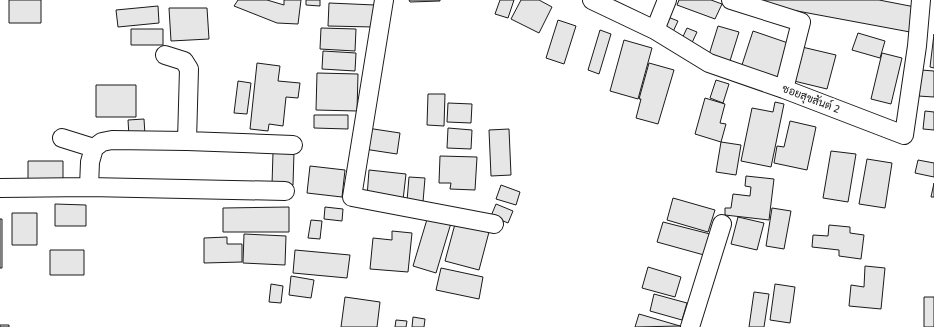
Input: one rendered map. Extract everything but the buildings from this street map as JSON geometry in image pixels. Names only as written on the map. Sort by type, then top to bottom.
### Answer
[{"type":"street","points":[[384,0],[352,197],[494,224]]},
{"type":"street","name":"ซอยสุขสันต์ 2","points":[[592,0],[654,30],[709,63],[784,88],[904,135],[926,6]]},
{"type":"street","points":[[654,30],[667,0]]},
{"type":"street","points":[[731,0],[801,22],[784,88]]},
{"type":"street","points":[[165,55],[184,61],[189,70],[187,142]]},
{"type":"street","points":[[62,138],[94,148]]},
{"type":"street","points":[[88,187],[90,162],[94,148],[102,142],[112,140],[293,145]]},
{"type":"street","points":[[0,188],[88,187],[285,191]]},
{"type":"street","points":[[690,327],[722,224]]}]
